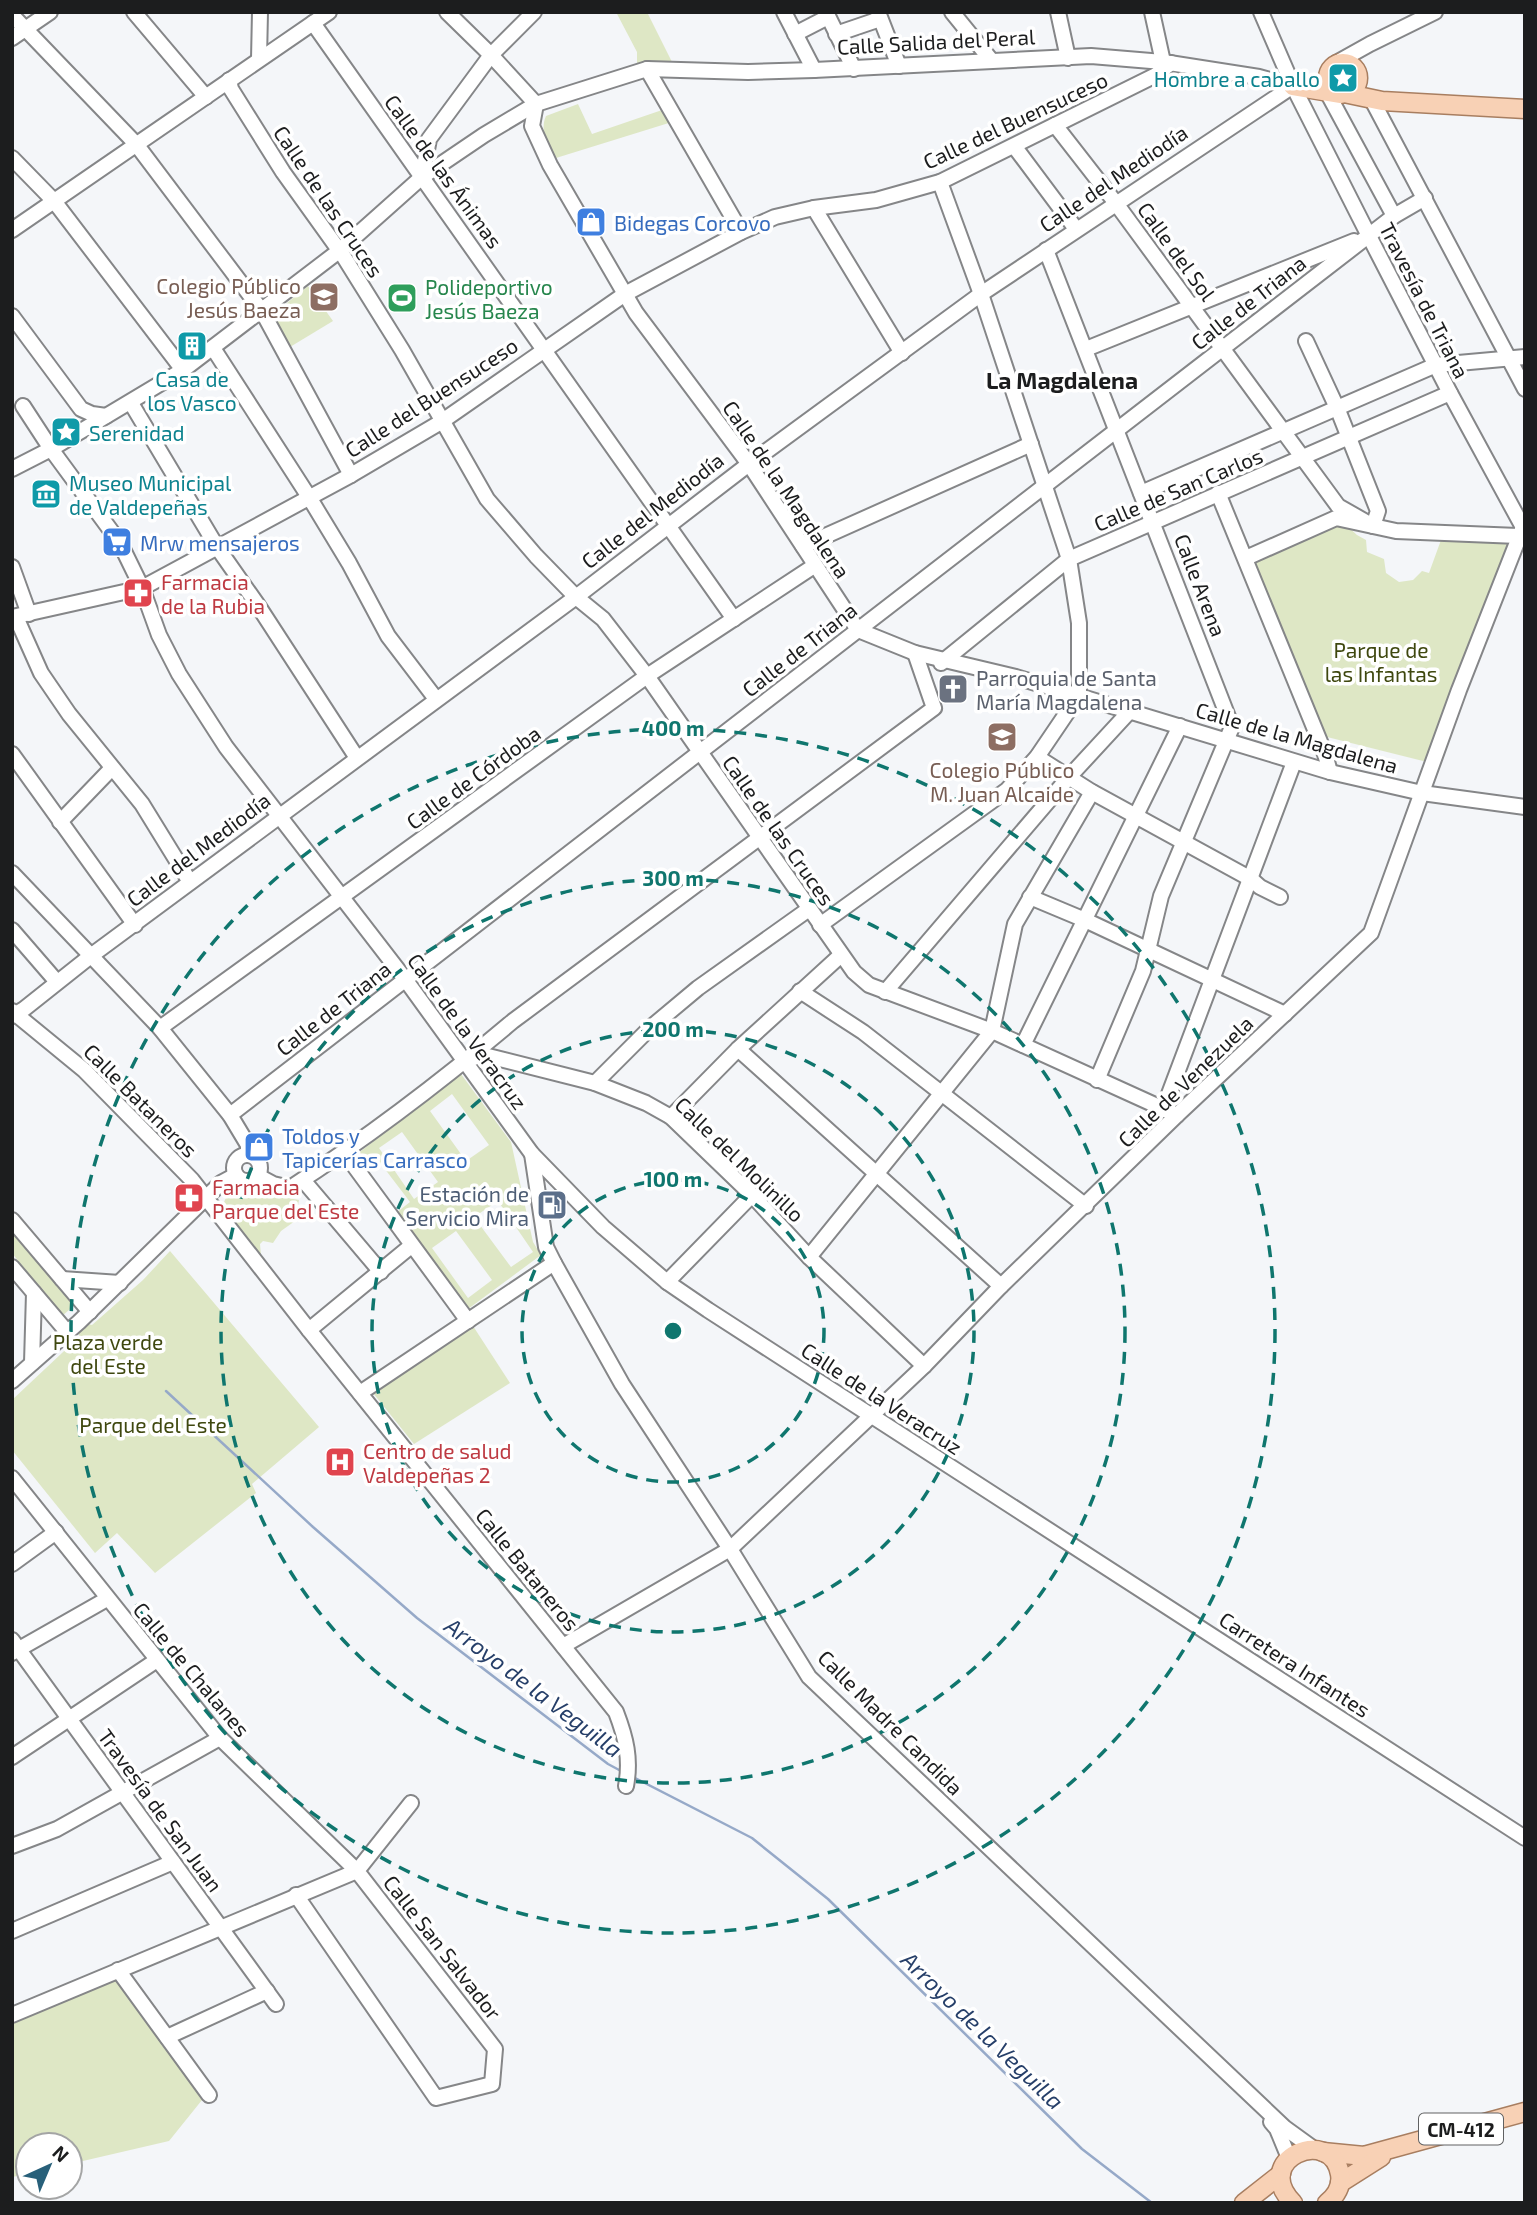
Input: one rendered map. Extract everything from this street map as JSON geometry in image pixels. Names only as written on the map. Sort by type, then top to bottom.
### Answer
[{"type":"main road","name":"Calle del Mediodía","points":[[1293,86],[1345,67]]},
{"type":"main road","points":[[1345,67],[1357,85],[1351,92],[1337,93],[1327,80],[1329,70],[1345,67]]},
{"type":"main road","points":[[1345,67],[1377,100]]},
{"type":"main road","name":"Calle Salida del Peral","points":[[1293,86],[1377,100],[1525,109]]},
{"type":"main road","name":"CM-412","points":[[1244,2203],[1296,2153],[1318,2151],[1364,2156],[1525,2112]]},
{"type":"main road","name":"CM-412","points":[[1340,2183],[1398,2148]]},
{"type":"main road","points":[[1318,2151],[1337,2165],[1340,2183],[1330,2202]]},
{"type":"main road","points":[[1255,2203],[1289,2199],[1281,2182],[1285,2166]]},
{"type":"street","points":[[12,38],[50,12]]},
{"type":"street","points":[[134,12],[206,97]]},
{"type":"street","points":[[259,59],[260,12]]},
{"type":"street","points":[[12,230],[329,12]]},
{"type":"street","points":[[447,12],[536,104]]},
{"type":"street","points":[[422,177],[429,139],[491,55],[534,12]]},
{"type":"street","points":[[784,12],[814,70]]},
{"type":"street","points":[[952,12],[991,60]]},
{"type":"street","points":[[1058,12],[1068,58]]},
{"type":"street","points":[[1152,12],[1167,63]]},
{"type":"street","name":"Travesía de Triana","points":[[1261,12],[1293,86],[1369,236],[1523,529]]},
{"type":"street","name":"Calle del Mediodía","points":[[1345,67],[1370,44],[1435,12]]},
{"type":"street","points":[[12,15],[136,144],[262,311],[351,475]]},
{"type":"street","points":[[795,34],[827,15],[854,69]]},
{"type":"street","points":[[836,34],[879,16],[899,66]]},
{"type":"street","name":"Calle de las Ánimas","points":[[313,23],[734,618]]},
{"type":"street","name":"Calle Salida del Peral","points":[[12,469],[51,449],[183,370],[339,251],[422,177],[484,135],[536,104],[647,69],[748,72],[854,69],[1091,56],[1167,63],[1259,77],[1293,86]]},
{"type":"street","name":"Calle del Buensuceso","points":[[19,616],[142,588],[351,475],[441,422],[625,294],[741,232],[775,217],[814,208],[876,200],[940,182],[1156,75],[1167,63]]},
{"type":"street","points":[[647,69],[741,232]]},
{"type":"street","name":"Calle de las Cruces","points":[[229,80],[231,89],[283,172],[339,251],[402,350],[487,499],[536,556],[576,597],[603,618],[647,676],[854,972],[869,985],[992,1031],[1177,1115]]},
{"type":"street","name":"Calle del Mediodía","points":[[13,1013],[24,1009],[190,881],[981,294],[1115,202],[1293,86]]},
{"type":"street","points":[[1337,93],[1394,216]]},
{"type":"street","points":[[1377,100],[1525,389]]},
{"type":"street","name":"Calle de la Magdalena","points":[[536,104],[532,126],[550,165],[636,313],[749,464],[858,630],[892,646],[915,653],[1079,695],[1330,772],[1422,793],[1525,807]]},
{"type":"street","name":"Calle del Sol","points":[[1055,125],[1115,202],[1338,506],[1373,526]]},
{"type":"street","points":[[1014,146],[1076,229]]},
{"type":"street","points":[[12,158],[54,201],[183,370]]},
{"type":"street","points":[[820,925],[1007,790],[1037,757],[1079,695],[1079,623],[1069,559],[981,294],[940,182]]},
{"type":"street","name":"Calle de Triana","points":[[230,1115],[1394,216],[1425,198]]},
{"type":"street","points":[[814,208],[902,353]]},
{"type":"street","points":[[1086,349],[1369,236]]},
{"type":"street","name":"Calle Arena","points":[[1046,250],[1228,715],[1232,727],[1227,741]]},
{"type":"street","points":[[12,316],[81,409],[106,416]]},
{"type":"street","points":[[1306,341],[1338,410],[1378,511],[1373,526]]},
{"type":"street","points":[[213,348],[309,497],[349,563],[388,636],[436,699]]},
{"type":"street","points":[[1141,493],[1338,410],[1436,365],[1525,357]]},
{"type":"street","name":"Calle de San Carlos","points":[[926,683],[932,668],[946,660],[1069,559],[1450,393]]},
{"type":"street","points":[[131,402],[217,547],[357,758]]},
{"type":"street","name":"Calle de la Veracruz","points":[[23,406],[120,543],[142,588],[159,635],[179,674],[226,747],[405,979],[532,1154],[603,1227],[667,1282],[1043,1526]]},
{"type":"street","points":[[73,435],[81,409]]},
{"type":"street","points":[[803,546],[1031,444]]},
{"type":"street","points":[[1218,493],[1330,772]]},
{"type":"street","points":[[1246,558],[1336,518],[1395,531],[1523,529]]},
{"type":"street","name":"Calle de Venezuela","points":[[563,1646],[730,1549],[924,1366],[1001,1286],[1177,1115],[1371,933],[1523,529]]},
{"type":"street","name":"Calle de Córdoba","points":[[160,1028],[647,676],[814,566]]},
{"type":"street","points":[[12,567],[19,616],[41,673],[142,804],[190,881]]},
{"type":"street","points":[[258,1176],[282,1188],[289,1188],[344,1152],[466,1061],[485,1050],[513,1020],[761,839],[934,708],[915,653]]},
{"type":"street","points":[[886,992],[1069,777],[1129,712]]},
{"type":"street","points":[[1023,1045],[1180,726]]},
{"type":"street","points":[[1097,1080],[1143,971],[1161,896],[1227,741]]},
{"type":"street","points":[[12,754],[135,925]]},
{"type":"street","points":[[1037,757],[1092,792],[1280,897]]},
{"type":"street","points":[[1163,1110],[1294,762]]},
{"type":"street","points":[[60,822],[112,768]]},
{"type":"street","points":[[809,1257],[992,1031],[1016,924],[1092,792]]},
{"type":"street","points":[[12,873],[160,1028],[230,1115],[248,1145],[248,1156]]},
{"type":"street","points":[[1030,897],[1285,1014]]},
{"type":"street","points":[[594,1083],[649,1029],[698,988],[809,909]]},
{"type":"street","points":[[12,930],[57,982]]},
{"type":"street","points":[[671,1117],[738,1049],[841,955]]},
{"type":"street","points":[[800,991],[863,1032],[1086,1206]]},
{"type":"street","name":"Calle Bataneros","points":[[13,1013],[84,1070],[192,1180],[616,1712],[625,1735],[627,1779]]},
{"type":"street","points":[[738,1049],[1001,1286]]},
{"type":"street","name":"Calle del Molinillo","points":[[485,1050],[594,1083],[646,1103],[671,1117],[752,1195],[809,1257],[924,1366]]},
{"type":"street","points":[[344,1152],[468,1321]]},
{"type":"street","name":"Calle Madre Candida","points":[[532,1154],[546,1247],[554,1263],[622,1384],[730,1549],[809,1677],[1285,2128],[1318,2151]]},
{"type":"street","points":[[241,1157],[254,1157],[259,1163],[258,1176],[247,1181],[236,1175],[236,1162],[241,1157]]},
{"type":"street","points":[[12,1381],[68,1333],[221,1183],[236,1175]]},
{"type":"street","points":[[303,1180],[381,1272]]},
{"type":"street","points":[[667,1282],[752,1195]]},
{"type":"street","points":[[12,1220],[90,1312]]},
{"type":"street","points":[[309,1330],[411,1246]]},
{"type":"street","points":[[360,1393],[554,1263]]},
{"type":"street","points":[[12,1267],[68,1333]]},
{"type":"street","points":[[62,1279],[120,1283]]},
{"type":"street","points":[[32,1363],[34,1293]]},
{"type":"street","name":"Calle de Chalanes","points":[[12,1478],[220,1738],[357,1871]]},
{"type":"street","name":"Carretera Infantes","points":[[1043,1526],[1525,1838]]},
{"type":"street","points":[[12,1564],[56,1532]]},
{"type":"street","points":[[14,1647],[107,1599]]},
{"type":"street","name":"Travesía de San Juan","points":[[14,1647],[70,1718],[276,2004]]},
{"type":"street","points":[[12,1757],[157,1660]]},
{"type":"street","points":[[12,1846],[57,1829],[220,1738]]},
{"type":"street","name":"Calle San Salvador","points":[[296,1895],[436,2098],[492,2084],[495,2049],[357,1871],[411,1803]]},
{"type":"street","points":[[12,1931],[173,1862]]},
{"type":"street","points":[[12,2015],[357,1871]]},
{"type":"street","points":[[118,1970],[209,2095]]},
{"type":"street","points":[[167,2037],[267,1991]]},
{"type":"street","name":"Calle Madre Candida","points":[[1251,2096],[1276,2129],[1285,2166]]},
{"type":"green space","points":[[616,12],[647,12],[673,64],[637,69],[637,52]]},
{"type":"green space","points":[[578,104],[592,134],[665,109],[672,122],[556,158],[544,132],[546,116]]},
{"type":"green space","points":[[308,286],[333,321],[290,347],[272,315]]},
{"type":"green space","name":"Parque de las Infantas","points":[[1343,522],[1366,540],[1367,552],[1384,559],[1386,573],[1399,582],[1413,580],[1422,571],[1429,573],[1441,540],[1510,541],[1427,762],[1323,736],[1253,559]]},
{"type":"green space","points":[[461,1074],[511,1142],[533,1242],[541,1255],[468,1309],[429,1261],[396,1213],[410,1202],[375,1156],[359,1160],[357,1154]],"holes":[[[452,1094],[489,1145],[466,1161],[430,1111]],[[402,1132],[438,1182],[414,1199],[379,1148]],[[498,1201],[533,1252],[511,1267],[474,1217]],[[456,1231],[492,1280],[468,1298],[432,1248]]]},
{"type":"green space","points":[[233,1188],[299,1200],[295,1221],[281,1231],[273,1243],[263,1241],[260,1244],[261,1255],[257,1257],[222,1207]]},
{"type":"green space","points":[[12,1227],[76,1304],[62,1316],[12,1253]]},
{"type":"green space","name":"Parque del Este","points":[[170,1251],[319,1427],[252,1484],[256,1493],[155,1573],[117,1533],[95,1553],[12,1450],[12,1400],[79,1337],[79,1322],[92,1325],[143,1280]]},
{"type":"green space","points":[[473,1326],[510,1383],[414,1444],[373,1393]]},
{"type":"green space","points":[[117,1979],[202,2100],[169,2141],[84,2161],[84,2131],[14,2131],[12,2177],[12,2023]]},
{"type":"waterway","name":"Arroyo de la Veguilla","points":[[166,1391],[313,1527],[417,1618],[608,1764],[621,1771]]},
{"type":"waterway","name":"Arroyo de la Veguilla","points":[[633,1777],[752,1838],[828,1899],[1082,2149],[1152,2203]]},
{"type":"place","name":"Hombre a caballo","points":[[1343,78]]},
{"type":"place","name":"Bidegas Corcovo","points":[[591,222]]},
{"type":"place","name":"Colegio Público Jesús Baeza","points":[[324,297]]},
{"type":"place","name":"Polideportivo Jesús Baeza","points":[[402,298]]},
{"type":"place","name":"Casa de los Vasco","points":[[192,346]]},
{"type":"place","name":"Serenidad","points":[[66,432]]},
{"type":"place","name":"Museo Municipal de Valdepeñas","points":[[46,494]]},
{"type":"place","name":"Mrw mensajeros","points":[[117,542]]},
{"type":"place","name":"Farmacia de la Rubia","points":[[138,593]]},
{"type":"place","name":"Parroquia de Santa María Magdalena","points":[[953,689]]},
{"type":"place","name":"Colegio Público M. Juan Alcaide","points":[[1002,737]]},
{"type":"place","name":"Toldos y Tapicerías Carrasco","points":[[259,1147]]},
{"type":"place","name":"Farmacia Parque del Este","points":[[189,1198]]},
{"type":"place","name":"Estación de Servicio Mira","points":[[552,1205]]},
{"type":"place","name":"Centro de salud Valdepeñas 2","points":[[340,1462]]},
{"type":"district","name":"La Magdalena","points":[[1062,380]]},
{"type":"park label","name":"Plaza verde del Este","points":[[108,1353]]}]
